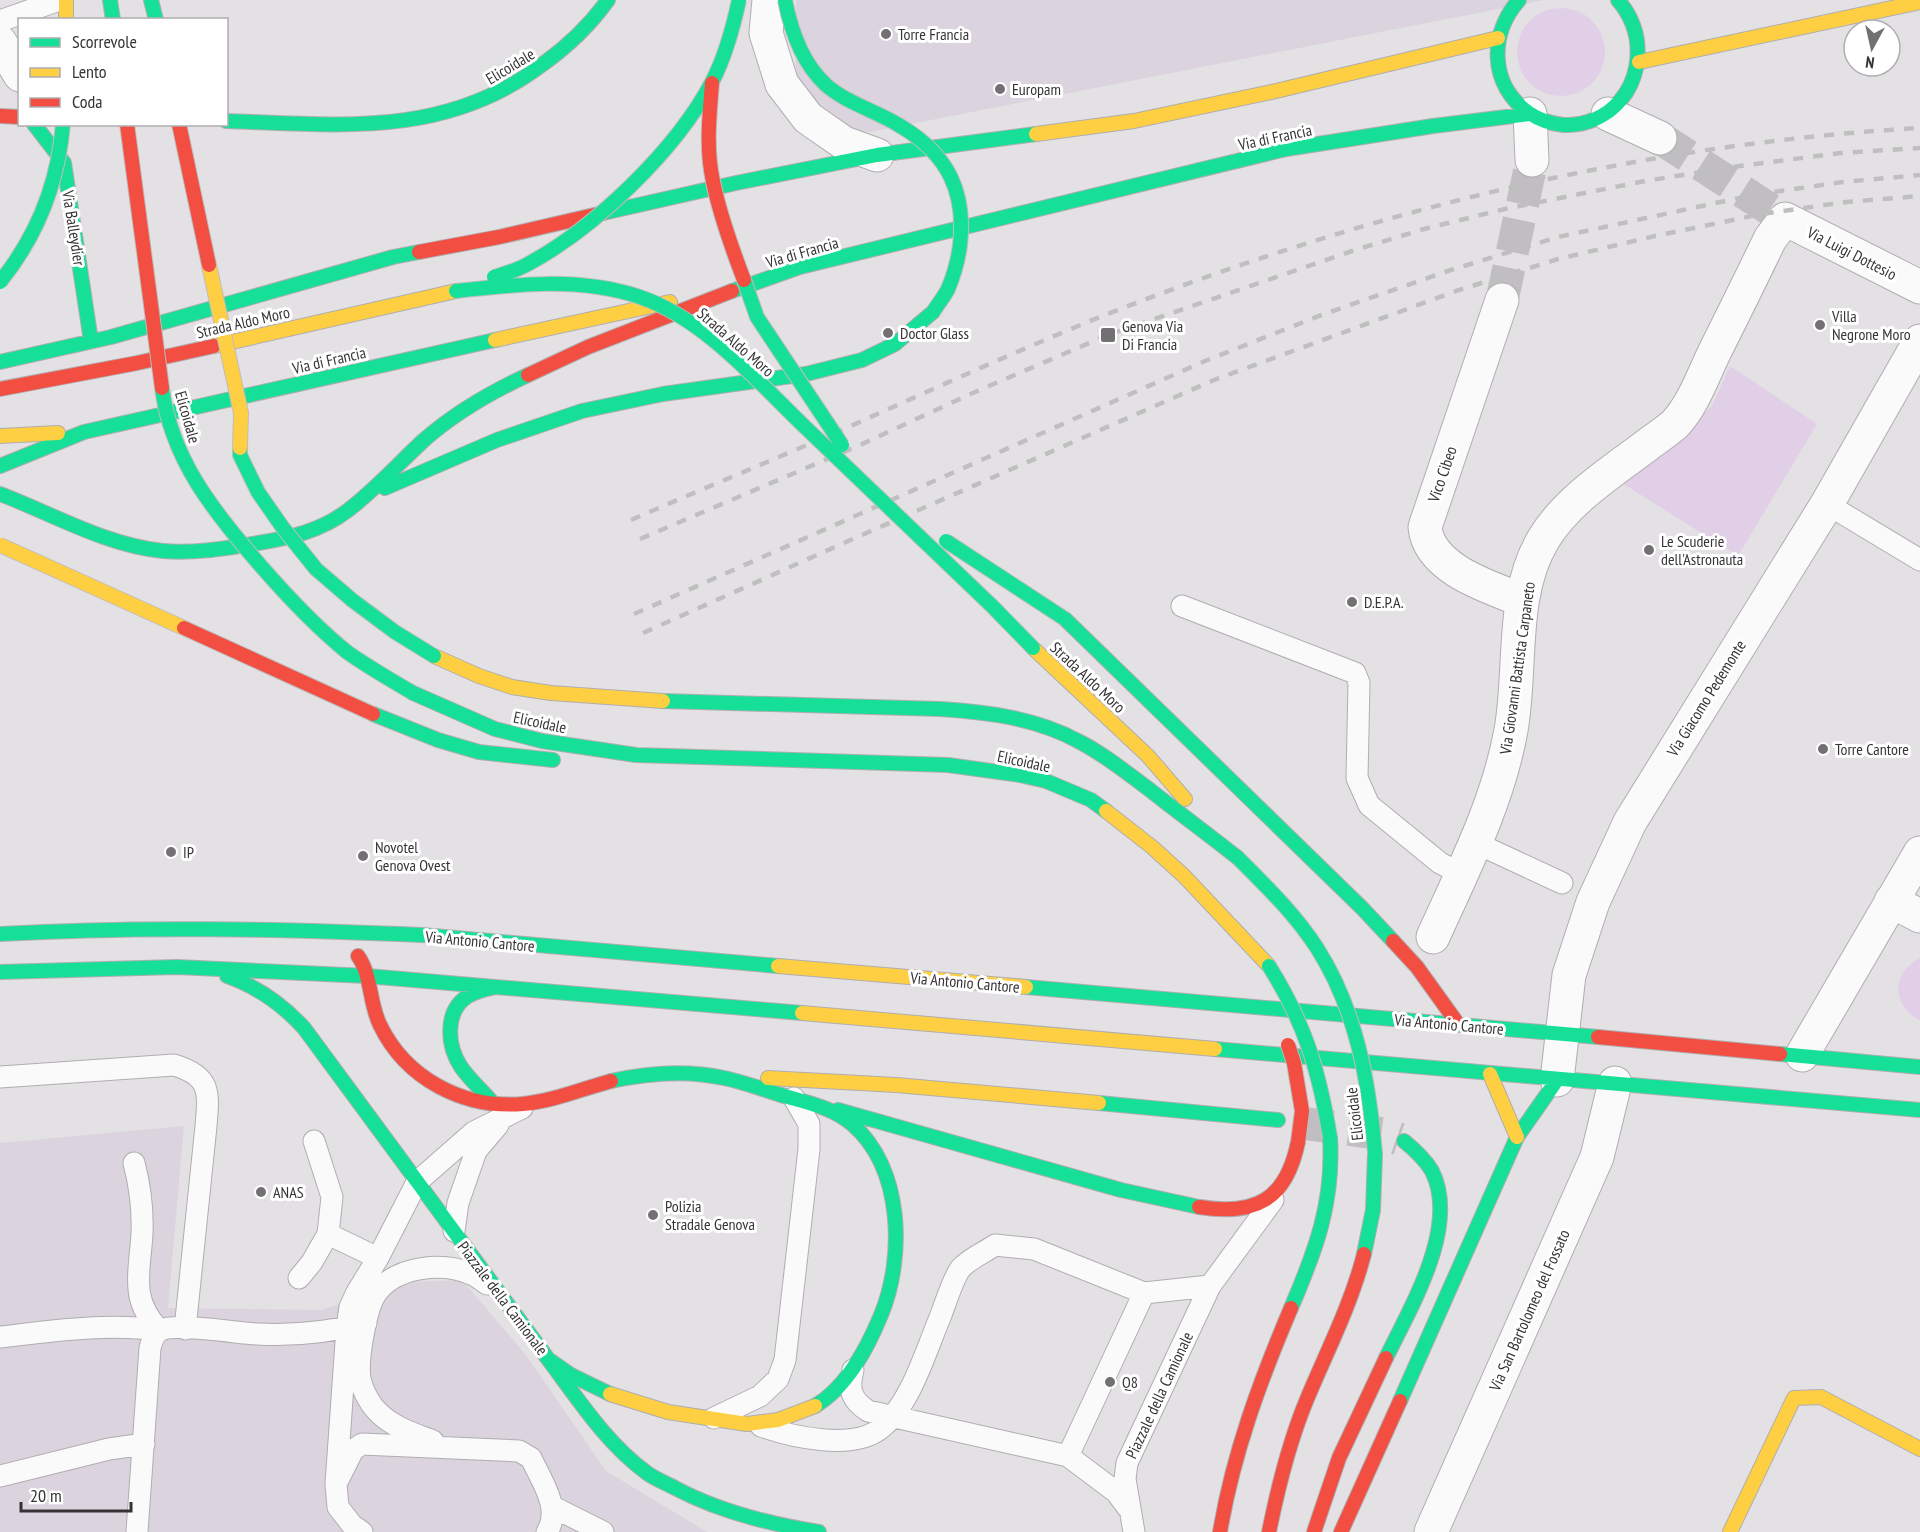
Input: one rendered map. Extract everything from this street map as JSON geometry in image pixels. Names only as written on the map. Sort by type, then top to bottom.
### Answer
[{"type":"main road","points":[[66,0],[66,18]]},
{"type":"main road","points":[[110,0],[113,18]]},
{"type":"main road","points":[[152,0],[156,18]]},
{"type":"main road","name":"Elicoidale","points":[[231,122],[353,125],[406,122],[446,114],[517,85],[549,62],[581,33],[608,0]]},
{"type":"main road","points":[[456,291],[528,264],[581,228],[667,147],[689,120],[711,83],[726,47],[739,0]]},
{"type":"main road","points":[[364,497],[504,437],[610,404],[794,375],[864,359],[894,345],[933,312],[948,289],[959,251],[962,216],[956,186],[937,155],[912,133],[846,99],[817,75],[800,48],[785,0]]},
{"type":"main road","name":"Via di Francia","points":[[1497,38],[1497,60],[1502,81],[1513,100],[1530,114],[1549,123],[1569,125],[1589,122],[1608,114],[1622,102],[1636,78],[1640,43],[1624,6],[1618,0]]},
{"type":"main road","points":[[0,362],[111,337],[393,256],[500,237],[736,183],[877,155],[1134,121],[1276,92],[1497,38],[1513,2]]},
{"type":"main road","points":[[1639,62],[1920,2]]},
{"type":"main road","points":[[711,83],[708,127],[710,164],[718,199],[757,317],[876,495],[1065,619],[1362,908],[1417,967],[1458,1024],[1490,1074],[1517,1137]]},
{"type":"main road","name":"Via di Francia","points":[[0,466],[84,432],[623,311],[732,291],[800,267],[1286,149],[1433,126],[1530,114]]},
{"type":"main road","points":[[0,116],[18,117]]},
{"type":"main road","name":"Via Balleydier","points":[[36,126],[64,163],[90,341]]},
{"type":"main road","points":[[0,282],[29,244],[44,211],[55,175],[63,126]]},
{"type":"main road","name":"Elicoidale","points":[[127,126],[164,397],[172,435],[188,471],[229,528],[302,611],[330,637],[366,665],[413,693],[495,729],[542,741],[636,755],[948,765],[1046,781],[1091,800],[1152,847],[1184,876],[1269,966],[1289,995],[1317,1065],[1330,1137],[1332,1163],[1329,1201],[1324,1226],[1314,1254],[1246,1422],[1226,1491],[1221,1532]]},
{"type":"main road","points":[[178,126],[241,413],[240,455],[254,483],[283,528],[316,569],[395,632],[434,656],[479,676],[513,687],[551,693],[656,701],[940,709],[977,711],[1011,717],[1077,740],[1108,758],[1238,858]]},
{"type":"main road","name":"Strada Aldo Moro","points":[[0,389],[137,363],[456,291],[535,283],[609,289],[638,297],[672,311],[702,331],[731,357],[1148,756],[1238,858]]},
{"type":"main road","points":[[0,494],[96,534],[129,545],[162,551],[208,551],[300,534],[322,526],[344,513],[450,419],[486,398],[533,372],[732,291]]},
{"type":"main road","points":[[107,352],[111,337]]},
{"type":"main road","points":[[0,378],[54,365]]},
{"type":"main road","name":"Via di Francia","points":[[0,436],[84,432]]},
{"type":"main road","points":[[0,545],[373,714],[439,740],[480,752],[518,758],[559,760],[636,755]]},
{"type":"main road","name":"Elicoidale","points":[[1238,858],[1291,915],[1317,948],[1332,975],[1362,1057],[1373,1120],[1375,1153],[1376,1186],[1372,1218],[1360,1272],[1298,1423],[1283,1467],[1269,1532]]},
{"type":"main road","name":"Via Antonio Cantore","points":[[0,934],[112,930],[310,930],[422,935],[1458,1024],[1561,1034],[1618,1045],[1802,1055],[1920,1067]]},
{"type":"main road","name":"Via Antonio Cantore","points":[[310,930],[335,938],[349,946],[361,960],[368,976]]},
{"type":"main road","points":[[0,972],[177,966],[368,976],[1557,1080],[1615,1078],[1920,1110]]},
{"type":"main road","name":"Piazzale della Camionale","points":[[177,966],[217,973],[243,981],[265,992],[287,1008],[548,1359],[568,1375],[617,1398],[646,1408],[682,1416],[757,1425],[809,1409],[828,1397],[854,1366],[878,1324],[891,1287],[897,1248],[893,1206],[876,1154],[859,1131],[845,1119],[823,1106],[716,1077],[638,1075],[611,1080],[536,1102]]},
{"type":"main road","points":[[823,1106],[1137,1193],[1198,1207],[1223,1210],[1247,1208],[1266,1200],[1282,1187],[1290,1173],[1298,1142],[1302,1111],[1294,1063],[1268,993],[1269,966]]},
{"type":"main road","points":[[368,976],[372,1005],[381,1027],[407,1064],[425,1080],[445,1092],[499,1109]]},
{"type":"main road","points":[[499,987],[477,992],[464,998],[456,1008],[451,1021],[450,1036],[461,1066],[499,1109]]},
{"type":"main road","points":[[716,1077],[861,1083],[1278,1120]]},
{"type":"main road","points":[[1341,1532],[1517,1137],[1557,1080]]},
{"type":"main road","points":[[1314,1532],[1342,1452],[1425,1273],[1433,1250],[1440,1213],[1436,1180],[1417,1150],[1404,1141]]},
{"type":"main road","points":[[548,1359],[585,1408],[647,1473],[695,1499],[737,1514],[776,1525],[819,1532]]},
{"type":"main road","points":[[1730,1532],[1794,1398],[1821,1397],[1920,1449]]},
{"type":"street","points":[[769,0],[765,33],[782,84],[808,118],[844,143],[877,155]]},
{"type":"street","points":[[643,203],[705,107],[723,14],[765,33]]},
{"type":"street","points":[[0,42],[18,72]]},
{"type":"street","points":[[1530,114],[1532,160]]},
{"type":"street","points":[[1608,114],[1660,138]]},
{"type":"street","name":"Via Luigi Dottesio","points":[[1785,219],[1920,287]]},
{"type":"street","name":"Via Giovanni Battista Carpaneto","points":[[1433,937],[1476,843],[1500,780],[1511,730],[1517,687],[1522,600],[1532,564],[1543,540],[1561,516],[1610,473],[1675,424],[1692,398],[1770,239],[1785,219]]},
{"type":"street","name":"Vico Cibeo","points":[[1502,300],[1425,527],[1426,536],[1434,549],[1454,568],[1481,583],[1522,600]]},
{"type":"street","name":"Via Giacomo Pedemonte","points":[[1557,1080],[1569,975],[1578,942],[1593,902],[1630,822],[1827,504],[1920,341]]},
{"type":"street","points":[[1802,1055],[1920,853]]},
{"type":"street","points":[[1891,901],[1920,916]]},
{"type":"street","name":"Via San Bartolomeo del Fossato","points":[[1431,1532],[1597,1157],[1615,1078]]},
{"type":"lane","points":[[0,21],[59,0]]},
{"type":"lane","points":[[1827,504],[1920,560]]},
{"type":"lane","points":[[1182,606],[1355,673],[1359,682],[1357,778],[1369,804],[1440,863],[1461,874]]},
{"type":"lane","points":[[1476,843],[1562,883]]},
{"type":"lane","points":[[0,1077],[174,1065],[197,1075],[205,1086],[208,1096],[185,1329]]},
{"type":"lane","points":[[710,1419],[760,1396],[778,1379],[785,1360],[809,1149],[809,1124],[794,1098]]},
{"type":"lane","name":"Piazzale della Camionale","points":[[354,1319],[378,1258],[417,1182],[499,1109],[536,1102]]},
{"type":"lane","name":"Piazzale della Camionale","points":[[454,1231],[458,1203],[476,1151],[499,1109]]},
{"type":"lane","points":[[299,1278],[312,1262],[328,1234],[332,1197],[314,1141]]},
{"type":"lane","points":[[134,1163],[142,1196],[138,1292],[149,1320],[159,1330]]},
{"type":"lane","name":"Piazzale della Camionale","points":[[1134,1532],[1128,1508],[1126,1462],[1210,1286],[1282,1187]]},
{"type":"lane","points":[[328,1234],[378,1258]]},
{"type":"lane","name":"Piazzale della Camionale","points":[[757,1425],[786,1435],[825,1440],[862,1438],[880,1430],[893,1417],[909,1390],[960,1269],[995,1245],[1034,1249],[1144,1293],[1210,1286]]},
{"type":"lane","points":[[0,1337],[81,1328],[124,1327],[289,1335],[354,1319],[378,1290],[397,1276],[432,1267],[472,1274],[499,1292]]},
{"type":"lane","points":[[1068,1456],[1144,1293]]},
{"type":"lane","points":[[354,1319],[362,1344],[360,1378],[371,1404],[390,1422],[444,1446]]},
{"type":"lane","points":[[354,1319],[336,1484],[338,1507],[362,1532]]},
{"type":"lane","points":[[137,1532],[150,1348],[159,1330]]},
{"type":"lane","points":[[854,1366],[850,1393],[856,1403],[868,1411],[893,1417]]},
{"type":"lane","name":"Piazzale della Camionale","points":[[893,1417],[1068,1456],[1116,1492],[1128,1508]]},
{"type":"lane","points":[[0,1476],[109,1449],[144,1444]]},
{"type":"lane","points":[[336,1484],[353,1450],[358,1445],[444,1446],[519,1451],[531,1458],[553,1508],[553,1519],[547,1532]]},
{"type":"lane","points":[[553,1508],[603,1532]]},
{"type":"shaded area","points":[[796,0],[1544,0],[819,142],[795,114]]},
{"type":"shaded area","points":[[1561,8],[1586,15],[1598,27],[1605,52],[1598,77],[1586,89],[1561,96],[1536,89],[1524,77],[1517,52],[1524,27],[1536,15]]},
{"type":"shaded area","points":[[1730,366],[1817,424],[1738,556],[1622,483],[1712,406]]},
{"type":"shaded area","points":[[1920,958],[1920,1021],[1904,1007],[1898,990],[1903,972]]},
{"type":"shaded area","points":[[184,1126],[168,1308],[321,1310],[405,1282],[462,1280],[526,1355],[606,1471],[707,1532],[0,1532],[0,1143]]},
{"type":"tunnel","points":[[1660,138],[1785,219]]},
{"type":"tunnel","points":[[1502,300],[1532,160]]},
{"type":"tunnel","points":[[1300,1123],[1385,1134],[1399,1139]]},
{"type":"railway","points":[[631,520],[1100,317],[1299,246],[1400,216],[1606,167],[1815,136],[1920,128]]},
{"type":"railway","points":[[640,539],[1108,335],[1352,251],[1424,229],[1505,209],[1645,181],[1841,153],[1920,148]]},
{"type":"railway","points":[[634,614],[1205,361],[1324,314],[1448,271],[1558,237],[1753,195],[1843,182],[1920,175]]},
{"type":"railway","points":[[643,633],[1214,380],[1456,291],[1558,259],[1762,214],[1846,202],[1920,196]]},
{"type":"traffic: fast","points":[[110,0],[113,18]]},
{"type":"traffic: fast","points":[[151,0],[156,18]]},
{"type":"traffic: fast","points":[[228,121],[310,124],[391,122],[430,116],[469,105],[506,88],[543,64],[570,42],[608,0]]},
{"type":"traffic: fast","points":[[494,277],[524,266],[554,249],[606,209],[656,160],[697,108],[712,82],[728,42],[739,0]]},
{"type":"traffic: fast","points":[[785,0],[804,57],[826,85],[918,138],[931,150],[951,177],[960,208],[960,245],[950,284],[933,312]]},
{"type":"traffic: fast","points":[[1519,0],[1509,13],[1498,43],[1500,74],[1506,88],[1529,113],[1545,121],[1562,125],[1579,124],[1609,111],[1621,100],[1630,85],[1636,68],[1637,40],[1629,15],[1618,0]]},
{"type":"traffic: fast","points":[[732,291],[800,267],[1286,149],[1433,126],[1530,114]]},
{"type":"traffic: fast","points":[[36,126],[64,163],[91,341]]},
{"type":"traffic: fast","points":[[0,282],[25,246],[44,208],[56,167],[63,126]]},
{"type":"traffic: fast","points":[[603,213],[736,183],[877,155],[1036,134]]},
{"type":"traffic: fast","points":[[0,362],[111,337],[393,257],[419,252]]},
{"type":"traffic: fast","points":[[744,280],[757,317],[842,445]]},
{"type":"traffic: fast","points":[[456,291],[502,286],[572,284],[640,297],[687,320],[750,372],[1033,648]]},
{"type":"traffic: fast","points":[[385,488],[497,440],[582,411],[663,394],[806,374],[862,360],[895,344],[933,312]]},
{"type":"traffic: fast","points":[[0,466],[84,432],[495,340]]},
{"type":"traffic: fast","points":[[0,494],[100,536],[142,548],[175,552],[199,551],[281,539],[316,529],[337,518],[448,421],[487,396],[528,375]]},
{"type":"traffic: fast","points":[[162,388],[167,414],[185,461],[211,504],[243,545],[270,577],[335,642],[363,663],[413,693]]},
{"type":"traffic: fast","points":[[240,448],[240,455],[258,492],[316,569],[395,632],[434,656]]},
{"type":"traffic: fast","points":[[946,541],[1065,619]]},
{"type":"traffic: fast","points":[[1065,619],[1362,908],[1393,941]]},
{"type":"traffic: fast","points":[[413,693],[495,729],[542,741],[636,755],[948,765],[1046,781],[1091,800],[1106,811]]},
{"type":"traffic: fast","points":[[663,701],[940,709],[993,714],[1028,722],[1062,733],[1097,752],[1238,858]]},
{"type":"traffic: fast","points":[[373,714],[438,740],[479,752],[553,760]]},
{"type":"traffic: fast","points":[[1238,858],[1299,924],[1317,948],[1342,996],[1364,1073],[1375,1153]]},
{"type":"traffic: fast","points":[[0,934],[211,929],[422,935],[778,966]]},
{"type":"traffic: fast","points":[[1269,966],[1292,1007],[1309,1048],[1321,1090],[1330,1137]]},
{"type":"traffic: fast","points":[[0,972],[177,967],[367,976],[802,1013]]},
{"type":"traffic: fast","points":[[227,976],[269,997],[304,1028],[548,1359],[571,1375],[610,1394]]},
{"type":"traffic: fast","points":[[492,1102],[456,1059],[450,1029],[455,1010],[460,1002],[474,993],[495,987]]},
{"type":"traffic: fast","points":[[1026,987],[1598,1037]]},
{"type":"traffic: fast","points":[[1215,1049],[1920,1110]]},
{"type":"traffic: fast","points":[[1780,1054],[1920,1067]]},
{"type":"traffic: fast","points":[[611,1081],[653,1074],[682,1073],[731,1080],[836,1113],[852,1124],[869,1142],[890,1188],[895,1214],[896,1241],[889,1292],[881,1315],[855,1366],[837,1389],[815,1406]]},
{"type":"traffic: fast","points":[[1400,1401],[1517,1137],[1557,1080]]},
{"type":"traffic: fast","points":[[1099,1103],[1278,1120]]},
{"type":"traffic: fast","points":[[838,1110],[1121,1190],[1199,1207]]},
{"type":"traffic: fast","points":[[1291,1308],[1315,1246],[1326,1204],[1330,1137]]},
{"type":"traffic: fast","points":[[1386,1358],[1428,1267],[1436,1242],[1440,1217],[1439,1193],[1432,1171],[1420,1155],[1404,1141]]},
{"type":"traffic: fast","points":[[1364,1254],[1373,1210],[1375,1153]]},
{"type":"traffic: fast","points":[[548,1359],[618,1448],[650,1475],[709,1504],[763,1521],[819,1532]]},
{"type":"traffic: slow","points":[[66,0],[66,18]]},
{"type":"traffic: slow","points":[[1639,62],[1920,2]]},
{"type":"traffic: slow","points":[[1036,134],[1134,121],[1276,91],[1498,38]]},
{"type":"traffic: slow","points":[[209,265],[241,413],[240,448]]},
{"type":"traffic: slow","points":[[214,346],[456,291]]},
{"type":"traffic: slow","points":[[495,340],[670,302]]},
{"type":"traffic: slow","points":[[0,436],[58,433]]},
{"type":"traffic: slow","points":[[0,545],[184,628]]},
{"type":"traffic: slow","points":[[1033,648],[1148,756],[1185,799]]},
{"type":"traffic: slow","points":[[434,656],[479,676],[512,687],[551,693],[663,701]]},
{"type":"traffic: slow","points":[[1106,811],[1184,876],[1269,966]]},
{"type":"traffic: slow","points":[[778,966],[1026,987]]},
{"type":"traffic: slow","points":[[802,1013],[1215,1049]]},
{"type":"traffic: slow","points":[[1490,1074],[1517,1137]]},
{"type":"traffic: slow","points":[[768,1078],[896,1085],[1099,1103]]},
{"type":"traffic: slow","points":[[610,1394],[668,1412],[747,1424],[778,1420],[815,1406]]},
{"type":"traffic: slow","points":[[1730,1532],[1794,1398],[1821,1397],[1920,1449]]},
{"type":"traffic: jam","points":[[712,83],[709,123],[712,177],[724,222],[744,280]]},
{"type":"traffic: jam","points":[[0,116],[18,117]]},
{"type":"traffic: jam","points":[[127,126],[162,388]]},
{"type":"traffic: jam","points":[[179,126],[209,265]]},
{"type":"traffic: jam","points":[[419,252],[499,237],[603,213]]},
{"type":"traffic: jam","points":[[528,375],[588,347],[732,291]]},
{"type":"traffic: jam","points":[[0,389],[214,346]]},
{"type":"traffic: jam","points":[[184,628],[373,714]]},
{"type":"traffic: jam","points":[[1393,941],[1417,967],[1458,1024]]},
{"type":"traffic: jam","points":[[358,956],[366,972],[376,1017],[391,1044],[405,1061],[439,1087],[479,1101],[523,1104],[556,1098],[611,1081]]},
{"type":"traffic: jam","points":[[1598,1037],[1780,1054]]},
{"type":"traffic: jam","points":[[1288,1045],[1294,1063],[1302,1111],[1298,1142]]},
{"type":"traffic: jam","points":[[1199,1207],[1237,1209],[1265,1200],[1285,1178],[1293,1162],[1298,1142]]},
{"type":"traffic: jam","points":[[1269,1532],[1289,1448],[1307,1399],[1346,1310],[1364,1254]]},
{"type":"traffic: jam","points":[[1220,1532],[1240,1446],[1291,1308]]},
{"type":"traffic: jam","points":[[1314,1532],[1339,1458],[1386,1358]]},
{"type":"traffic: jam","points":[[1341,1532],[1400,1401]]},
{"type":"place","name":"Torre Francia","points":[[886,34]]},
{"type":"place","name":"Europam","points":[[1000,89]]},
{"type":"place","name":"Villa Negrone Moro","points":[[1820,325]]},
{"type":"place","name":"Doctor Glass","points":[[888,333]]},
{"type":"place","name":"Genova Via Di Francia","points":[[1108,335]]},
{"type":"place","name":"Le Scuderie dell'Astronauta","points":[[1649,550]]},
{"type":"place","name":"D.E.P.A.","points":[[1352,602]]},
{"type":"place","name":"Torre Cantore","points":[[1823,749]]},
{"type":"place","name":"IP","points":[[171,852]]},
{"type":"place","name":"Novotel Genova Ovest","points":[[363,856]]},
{"type":"place","name":"ANAS","points":[[261,1192]]},
{"type":"place","name":"Polizia Stradale Genova","points":[[653,1215]]},
{"type":"place","name":"Q8","points":[[1110,1382]]}]
